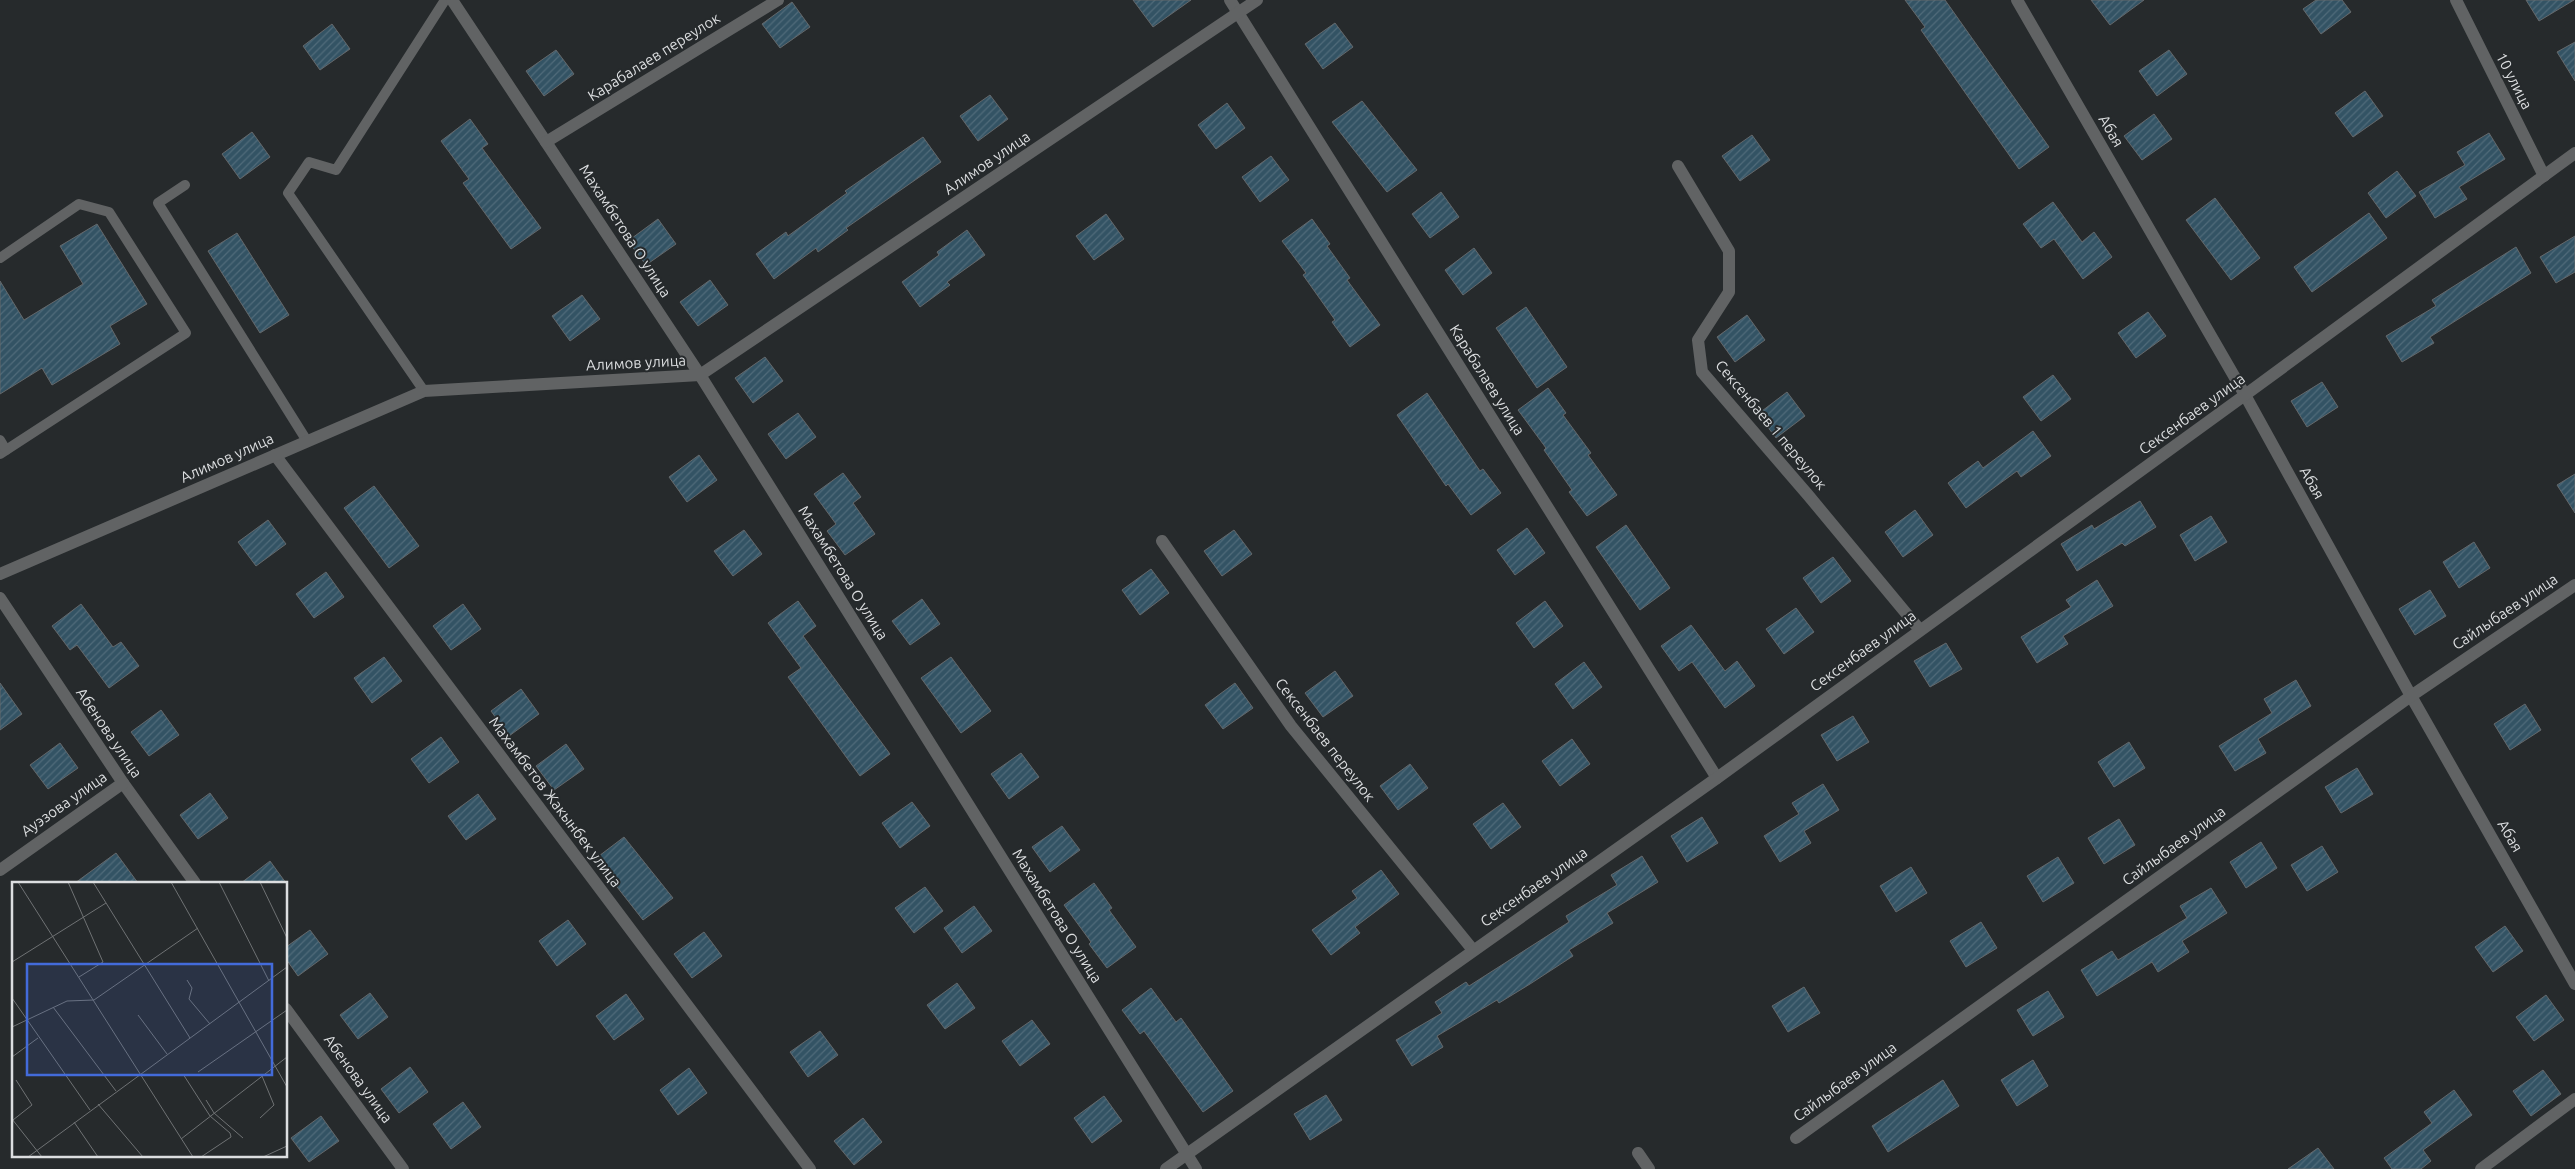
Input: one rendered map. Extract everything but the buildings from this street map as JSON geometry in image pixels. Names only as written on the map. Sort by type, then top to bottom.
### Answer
[{"type":"street","name":"Махамбетова О улица","points":[[452,0],[700,375],[1196,1169]]},
{"type":"street","name":"Карабалаев переулок","points":[[546,142],[778,0]]},
{"type":"street","name":"Карабалаев улица","points":[[1230,0],[1716,778]]},
{"type":"street","name":"Алимов улица","points":[[0,574],[424,392],[700,375],[1257,0]]},
{"type":"street","name":"Абая","points":[[2017,0],[2245,395],[2411,696],[2575,984]]},
{"type":"street","name":"10 улица","points":[[2456,0],[2544,176]]},
{"type":"street","name":"Сексенбаев улица","points":[[1166,1169],[1716,778],[2245,395],[2575,152]]},
{"type":"street","name":"Сексенбаев 1 переулок","points":[[1678,166],[1729,251],[1729,292],[1698,340],[1702,372],[1808,495],[1920,630]]},
{"type":"street","name":"Махамбетов Жакынбек улица","points":[[275,455],[810,1169]]},
{"type":"street","name":"Сексенбаев переулок","points":[[1162,541],[1291,726],[1473,950]]},
{"type":"street","name":"Сайлыбаев улица","points":[[1796,1138],[2411,696],[2575,585]]},
{"type":"street","name":"Абенова улица","points":[[0,598],[122,783],[194,882]]},
{"type":"street","name":"Ауэзова улица","points":[[0,870],[122,783]]},
{"type":"street","name":"Абенова улица","points":[[288,1012],[402,1169]]},
{"type":"street","points":[[2481,1169],[2575,1099]]},
{"type":"street","points":[[1638,1153],[1649,1169]]},
{"type":"lane","points":[[424,392],[288,193],[309,162],[336,170],[445,0]]},
{"type":"lane","points":[[184,185],[158,203],[307,441]]},
{"type":"lane","points":[[0,258],[80,204],[109,212],[186,333],[3,452],[0,440]]}]
